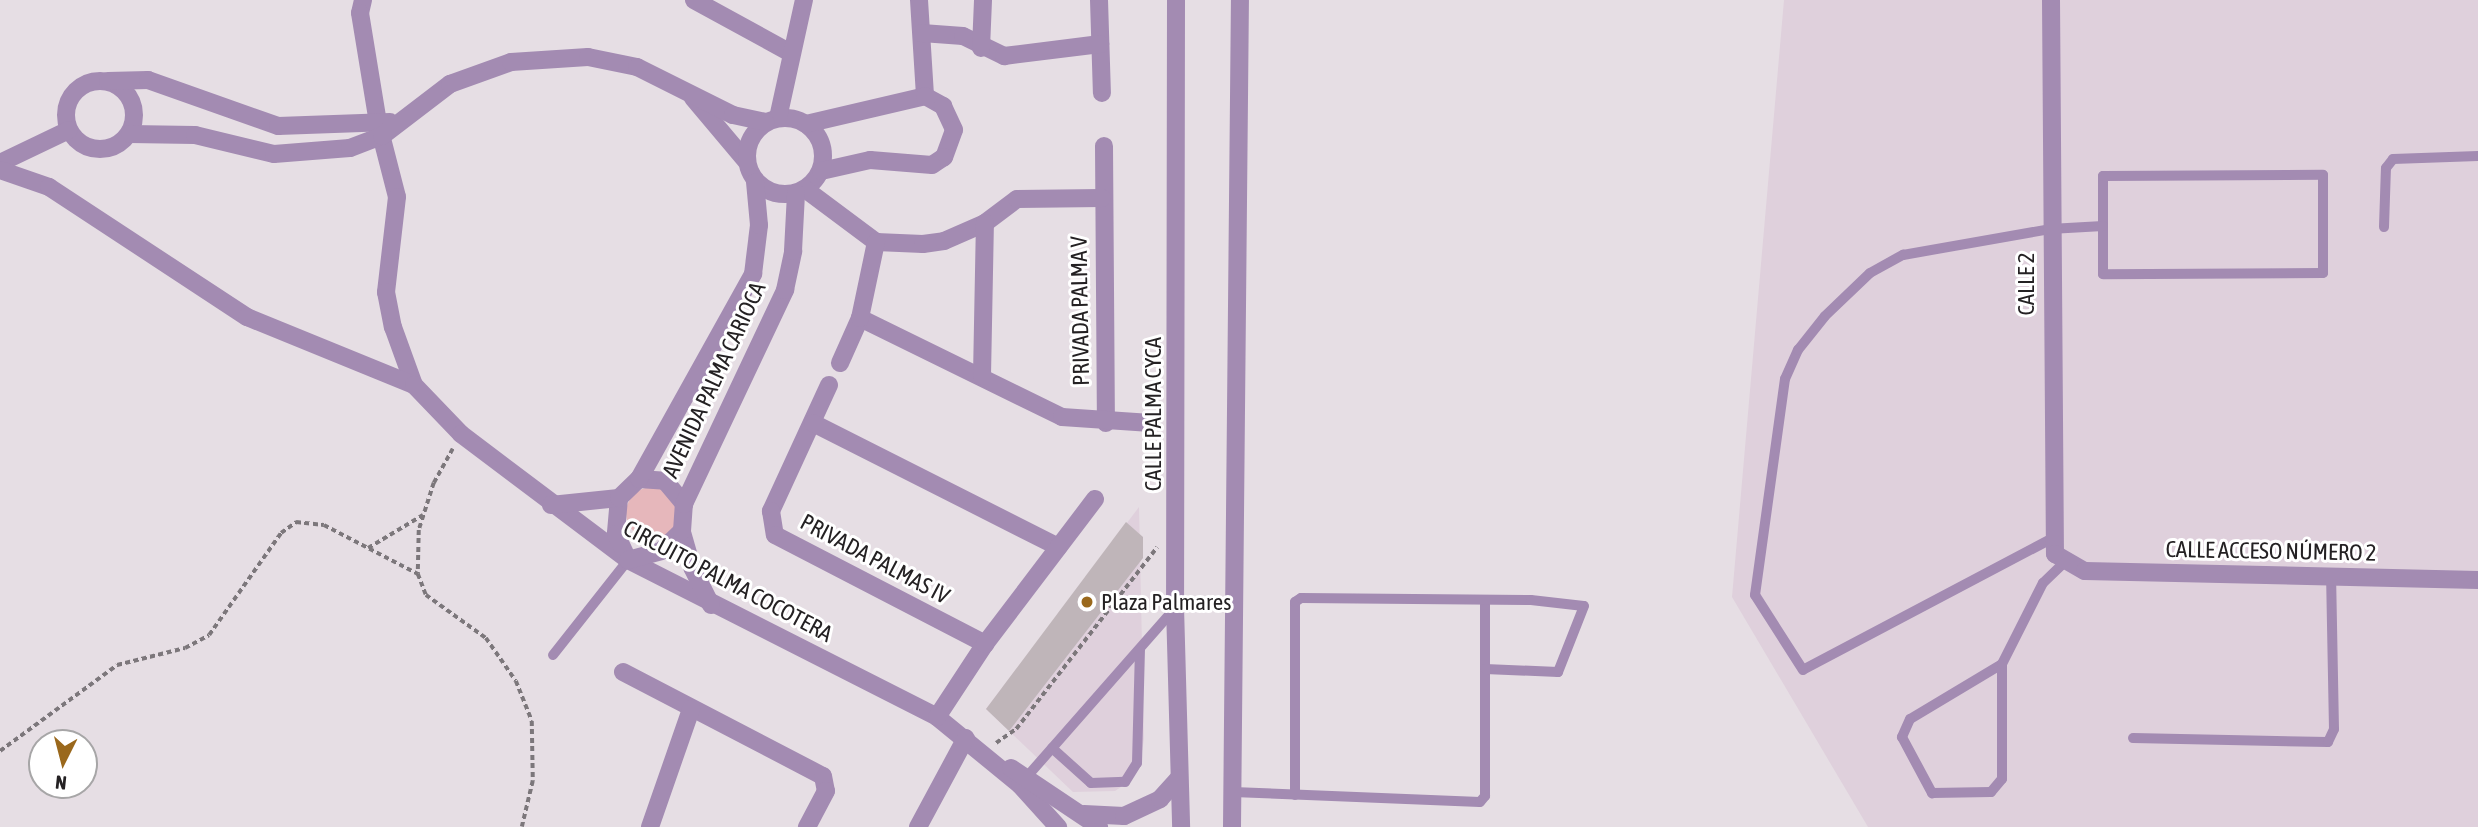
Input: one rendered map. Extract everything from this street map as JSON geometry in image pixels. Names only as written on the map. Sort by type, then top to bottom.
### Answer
[{"type":"street","points":[[363,0],[360,13],[380,129],[397,197],[387,292],[393,327],[414,385]]},
{"type":"street","points":[[694,0],[791,53]]},
{"type":"street","points":[[746,161],[747,146],[771,120],[804,0]]},
{"type":"street","points":[[687,90],[746,161],[755,182],[767,191],[809,184],[870,160],[932,165],[944,157],[954,130],[943,106],[924,88],[919,0]]},
{"type":"street","points":[[981,48],[983,0]]},
{"type":"street","points":[[1099,0],[1102,93]]},
{"type":"street","name":"CALLE PALMA CYCA","points":[[1176,0],[1178,518],[1175,607],[1181,827]]},
{"type":"street","points":[[1233,827],[1240,0]]},
{"type":"street","name":"CALLE 2","points":[[2051,0],[2051,539],[2055,554],[2064,563]]},
{"type":"street","points":[[922,33],[963,36],[981,48],[1004,56],[1100,44]]},
{"type":"street","points":[[130,134],[195,135],[274,154],[350,148],[380,129],[397,122],[450,84],[511,62],[588,57],[637,67],[733,115],[806,124],[924,88]]},
{"type":"street","points":[[108,81],[123,88],[133,102],[135,118],[130,134],[121,143],[98,150],[86,147],[69,130],[67,104],[83,85],[108,81],[148,80],[278,126],[380,129]]},
{"type":"street","points":[[806,124],[821,145],[809,184]]},
{"type":"street","points":[[0,163],[69,130]]},
{"type":"street","name":"PRIVADA PALMA V","points":[[1104,146],[1102,198],[1106,423]]},
{"type":"street","points":[[0,170],[50,187],[193,278],[247,317],[414,385]]},
{"type":"street","name":"AVENIDA PALMA CARIOCA","points":[[619,498],[639,479],[753,274],[759,225],[755,182]]},
{"type":"street","points":[[809,184],[842,221],[876,242],[944,241],[985,223],[1004,205],[1017,199],[1102,198]]},
{"type":"street","name":"AVENIDA PALMA CARIOCA","points":[[711,605],[692,567],[682,531],[684,503],[785,290],[809,184]]},
{"type":"street","points":[[982,376],[985,223]]},
{"type":"street","points":[[840,363],[860,318],[876,242]]},
{"type":"street","name":"PRIVADA PALMA V","points":[[860,318],[1062,417],[1106,423],[1151,423]]},
{"type":"street","name":"CIRCUITO PALMA COCOTERA","points":[[414,385],[461,434],[551,505],[628,560],[711,605],[937,718],[983,753],[1084,814],[1099,827]]},
{"type":"street","name":"PRIVADA PALMAS IV","points":[[828,385],[771,511],[775,535],[985,644]]},
{"type":"street","points":[[813,423],[1058,547]]},
{"type":"street","name":"AVENIDA PALMA CARIOCA","points":[[639,479],[665,481],[684,503]]},
{"type":"street","points":[[551,505],[619,498],[616,534],[628,560],[661,551],[682,531]]},
{"type":"street","points":[[937,718],[985,644],[1094,499]]},
{"type":"street","name":"CALLE ACCESO NÚMERO 2","points":[[2064,563],[2085,571],[2478,580]]},
{"type":"street","points":[[623,671],[823,776],[826,792],[807,827]]},
{"type":"street","points":[[650,827],[691,709]]},
{"type":"street","points":[[918,827],[966,738]]},
{"type":"street","points":[[1084,814],[1124,816],[1160,799],[1179,778]]},
{"type":"street","name":"CIRCUITO PALMA COCOTERA","points":[[1024,780],[1058,827]]},
{"type":"lane","points":[[2384,227],[2386,168],[2392,159],[2478,156]]},
{"type":"lane","points":[[2323,175],[2323,273],[2103,274],[2103,226],[2103,176],[2323,175]]},
{"type":"lane","points":[[2051,539],[1803,670],[1755,595],[1786,379],[1798,350],[1825,316],[1870,273],[1903,255],[2050,229],[2103,226]]},
{"type":"lane","points":[[553,655],[628,560]]},
{"type":"lane","points":[[2002,664],[1910,719],[1902,737],[1932,793],[1991,792],[2002,779],[2002,664],[2043,583],[2064,563]]},
{"type":"lane","points":[[2133,738],[2328,743],[2334,729],[2331,577]]},
{"type":"lane","points":[[1233,792],[1480,802],[1485,796],[1485,600]]},
{"type":"lane","points":[[1296,795],[1294,602],[1485,600],[1581,603],[1585,610],[1558,672],[1485,669]]},
{"type":"lane","points":[[1024,780],[1175,607]]},
{"type":"lane","points":[[1052,748],[1091,783],[1125,782],[1137,763],[1140,649]]},
{"type":"path","points":[[461,434],[434,483],[424,514],[418,574],[426,595],[486,638],[516,681],[532,721],[533,781],[522,827]]},
{"type":"path","points":[[368,548],[424,514]]},
{"type":"path","points":[[983,753],[1016,729],[1178,518]]},
{"type":"path","points":[[0,751],[117,665],[186,648],[209,635],[281,533],[296,522],[324,526],[418,574]]},
{"type":"shaded area","points":[[1784,0],[2478,0],[2478,827],[1868,827],[1732,597]]},
{"type":"shaded area","points":[[652,487],[671,494],[678,513],[671,532],[652,539],[633,532],[626,513],[633,494]]},
{"type":"shaded area","points":[[1139,507],[1144,739],[1140,764],[1130,781],[1115,791],[1073,792],[986,709]]},
{"type":"building","name":"Plaza Palmares","points":[[1126,522],[1143,537],[1143,558],[1009,731],[986,709]]},
{"type":"place","name":"Plaza Palmares","points":[[1087,602]]}]
